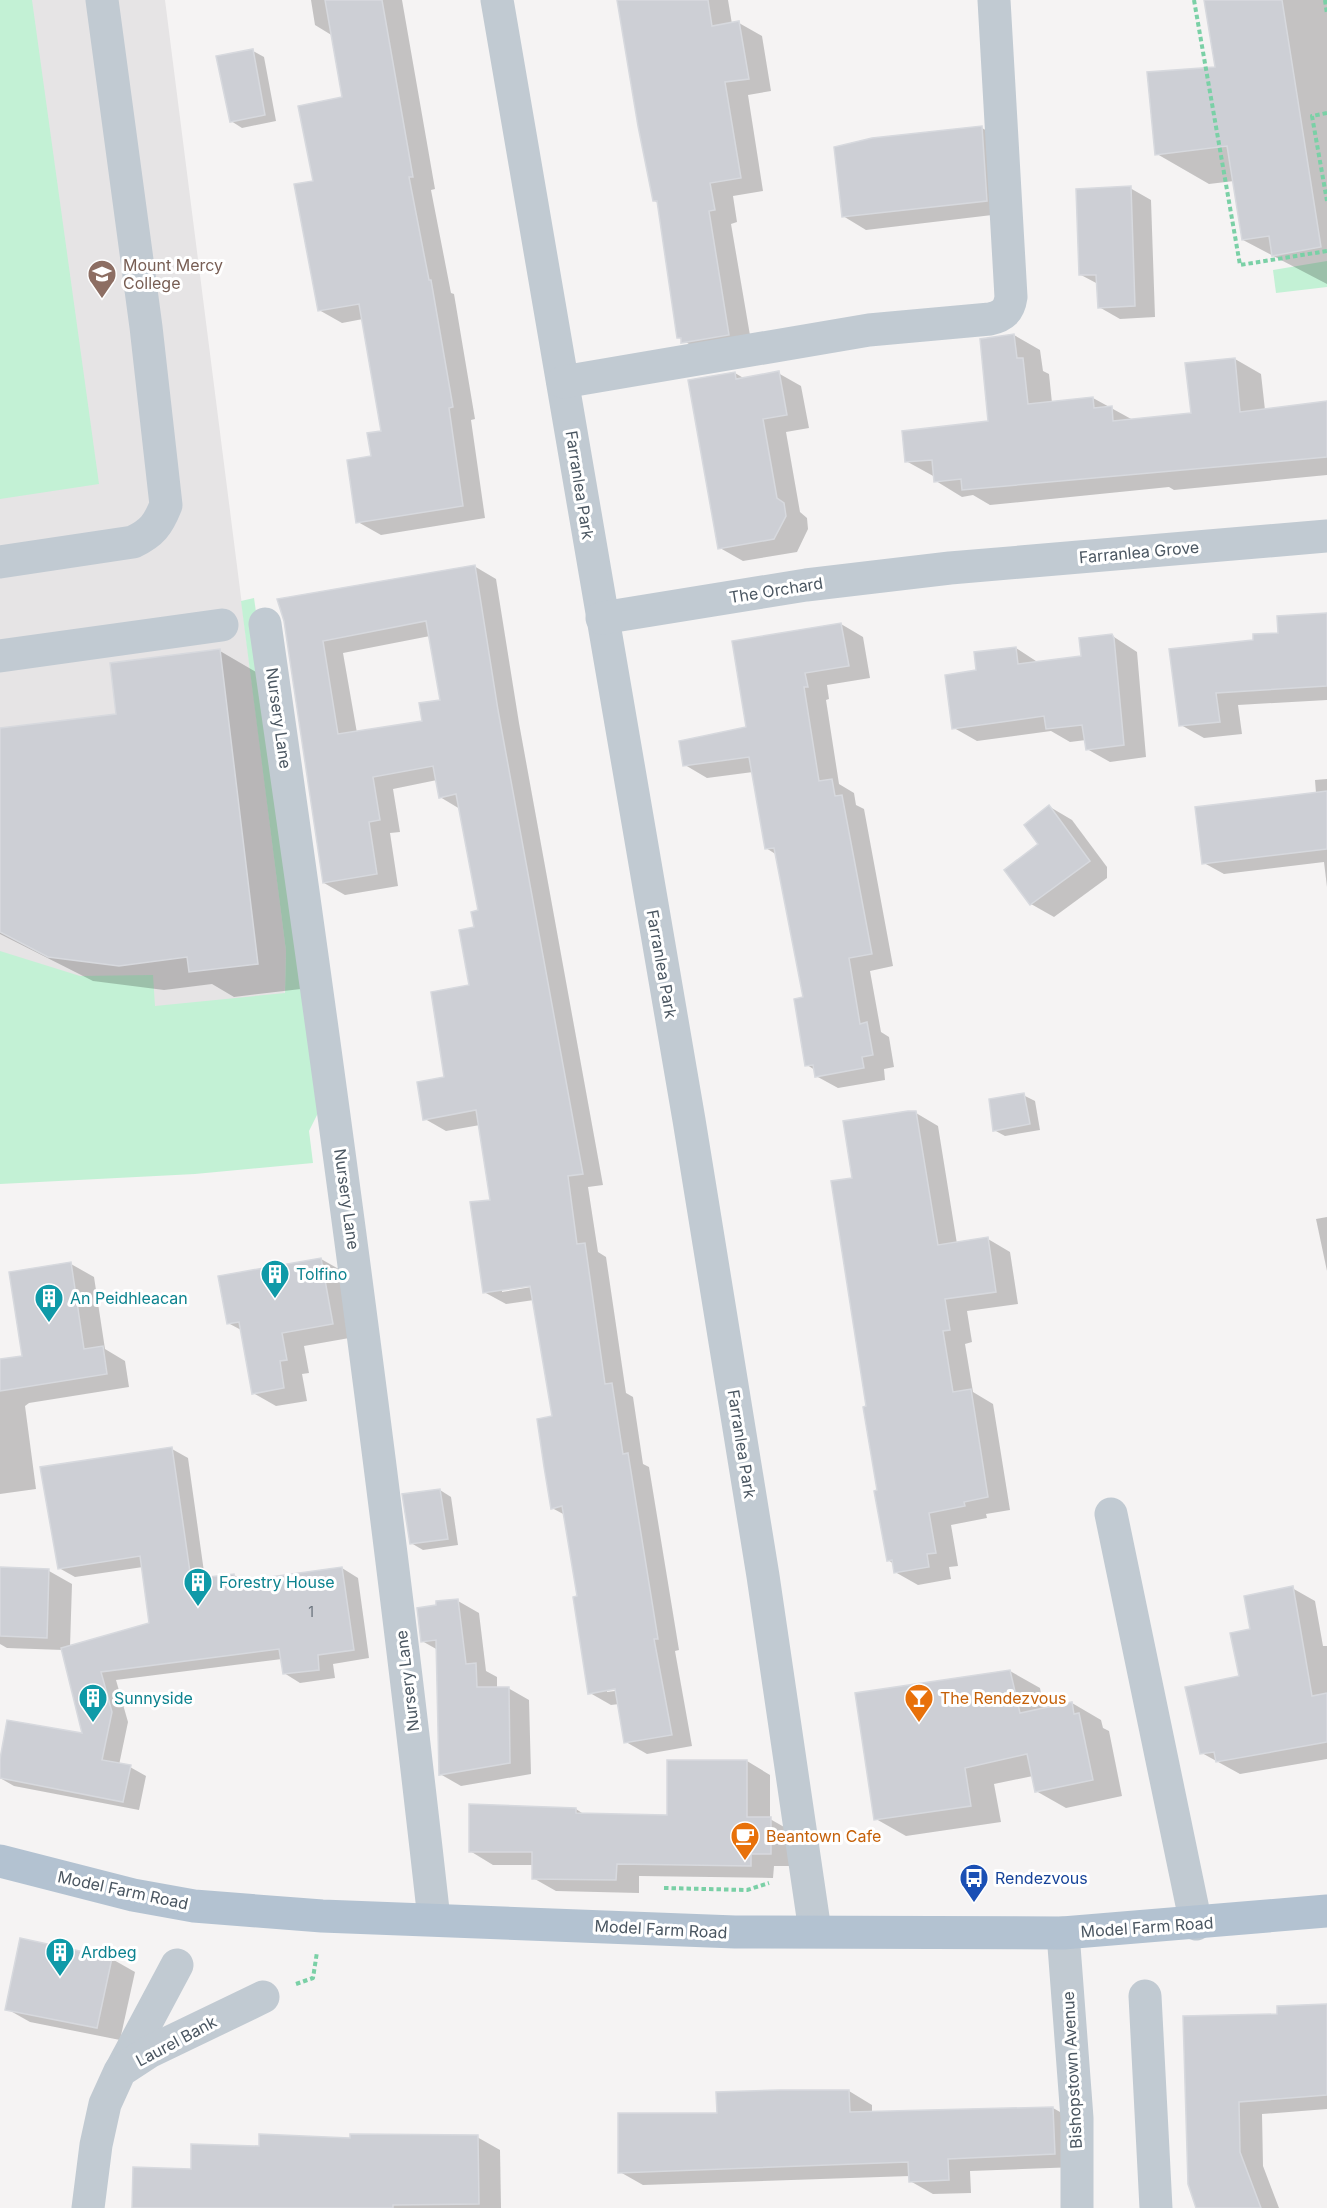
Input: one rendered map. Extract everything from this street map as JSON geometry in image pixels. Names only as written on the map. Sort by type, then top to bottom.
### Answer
[{"type":"main road","name":"Model Farm Road","points":[[0,1861],[143,1897],[194,1906],[321,1916],[735,1932],[1063,1933],[1196,1924],[1327,1911]]},
{"type":"street","points":[[0,562],[133,542],[150,534],[159,522],[166,506],[146,327],[102,0]]},
{"type":"street","name":"Farranlea Park","points":[[497,0],[689,1120],[746,1470],[815,1931]]},
{"type":"street","points":[[563,382],[869,330],[1002,316],[1010,306],[1011,297],[994,0]]},
{"type":"street","name":"Farranlea Grove","points":[[950,568],[1327,536]]},
{"type":"street","name":"The Orchard","points":[[602,618],[806,585],[950,568]]},
{"type":"street","name":"Nursery Lane","points":[[265,624],[374,1406],[434,1919]]},
{"type":"street","points":[[0,656],[222,625]]},
{"type":"street","points":[[1111,1514],[1196,1924]]},
{"type":"street","name":"Bishopstown Avenue","points":[[1063,1933],[1077,2118],[1077,2208]]},
{"type":"street","points":[[120,2072],[177,1965]]},
{"type":"street","points":[[1145,1996],[1156,2208]]},
{"type":"street","name":"Laurel Bank","points":[[88,2208],[96,2145],[105,2104],[120,2072],[150,2052],[263,1997]]},
{"type":"path","points":[[1194,0],[1240,265],[1327,251]]},
{"type":"path","points":[[1325,0],[1327,14]]},
{"type":"path","points":[[1327,113],[1312,116],[1327,201]]},
{"type":"path","points":[[263,1997],[313,1978],[321,1916]]},
{"type":"shaded area","name":"Mount Mercy College","points":[[0,0],[165,0],[286,951],[283,1050],[311,1149],[87,1161],[0,1153]]},
{"type":"green space","points":[[0,0],[32,0],[99,484],[0,499]]},
{"type":"green space","points":[[1327,261],[1327,287],[1276,293],[1273,270]]},
{"type":"green space","points":[[254,598],[295,884],[319,1111],[309,1131],[313,1163],[195,1174],[0,1184],[0,951],[80,976],[153,975],[155,1006],[285,993],[286,951],[241,601]]},
{"type":"building","points":[[325,0],[382,0],[413,177],[409,177],[429,280],[431,280],[453,407],[449,408],[463,506],[356,523],[347,460],[371,456],[367,433],[381,431],[359,304],[318,311],[294,184],[313,181],[298,106],[342,97]]},
{"type":"building","points":[[617,0],[708,0],[712,26],[739,21],[749,79],[725,82],[741,178],[710,183],[715,210],[709,211],[729,335],[681,343],[681,338],[677,338],[657,201],[653,201],[638,126]]},
{"type":"building","points":[[1204,0],[1282,0],[1321,247],[1272,256],[1269,236],[1242,240],[1227,146],[1155,155],[1147,72],[1215,67]]},
{"type":"building","points":[[253,49],[265,115],[230,122],[216,56]]},
{"type":"building","points":[[982,126],[987,201],[842,217],[834,147],[872,138]]},
{"type":"building","points":[[1131,186],[1135,306],[1098,308],[1096,275],[1079,275],[1076,189]]},
{"type":"building","points":[[1014,334],[1017,358],[1023,358],[1028,404],[1093,397],[1094,408],[1112,406],[1113,421],[1191,413],[1185,363],[1235,358],[1240,412],[1327,401],[1327,457],[962,490],[961,479],[934,482],[932,460],[905,462],[902,431],[988,421],[980,339]]},
{"type":"building","points":[[779,371],[787,415],[763,419],[777,498],[784,503],[786,516],[774,539],[718,549],[688,380],[735,372],[736,379]]},
{"type":"building","points":[[475,565],[498,710],[583,1174],[568,1176],[577,1244],[585,1243],[605,1384],[612,1383],[623,1454],[628,1453],[658,1639],[654,1639],[672,1735],[624,1743],[615,1689],[588,1694],[573,1597],[577,1596],[562,1506],[551,1509],[537,1419],[552,1416],[530,1286],[483,1293],[470,1202],[490,1200],[476,1110],[423,1120],[417,1082],[444,1077],[431,992],[469,985],[459,930],[474,927],[471,912],[478,910],[456,794],[439,798],[433,766],[373,777],[380,820],[369,822],[377,874],[323,883],[284,621],[277,599]],"holes":[[[426,621],[440,700],[419,703],[422,721],[338,734],[323,641]]]},
{"type":"building","points":[[1327,613],[1327,686],[1216,693],[1220,722],[1179,726],[1169,649],[1253,640],[1253,634],[1278,633],[1277,616]]},
{"type":"building","points":[[841,623],[849,666],[805,673],[808,687],[804,687],[819,781],[832,779],[835,796],[842,795],[872,954],[849,958],[860,1024],[867,1022],[873,1055],[862,1057],[864,1068],[815,1077],[813,1065],[805,1066],[794,999],[803,997],[774,848],[765,849],[749,757],[683,766],[679,741],[746,727],[732,641]]},
{"type":"building","points":[[1112,634],[1124,745],[1086,750],[1082,725],[1046,729],[1044,716],[952,729],[945,675],[976,670],[974,652],[1016,647],[1018,664],[1081,656],[1079,638]]},
{"type":"building","points":[[220,649],[258,964],[189,972],[187,957],[119,966],[48,957],[0,932],[0,728],[116,714],[110,663]]},
{"type":"building","points":[[1327,791],[1327,849],[1202,864],[1195,807]]},
{"type":"building","points":[[1049,805],[1090,861],[1030,905],[1004,870],[1038,844],[1024,825]]},
{"type":"building","points":[[1024,1093],[1030,1124],[993,1131],[989,1099]]},
{"type":"building","points":[[916,1111],[938,1245],[988,1237],[996,1292],[945,1299],[950,1330],[943,1331],[953,1392],[971,1389],[988,1497],[964,1502],[965,1506],[929,1513],[936,1553],[927,1554],[929,1567],[894,1573],[892,1560],[887,1561],[874,1491],[877,1490],[863,1407],[866,1406],[831,1181],[852,1178],[843,1121]]},
{"type":"building","name":"Tolfino","points":[[321,1258],[333,1324],[282,1333],[287,1360],[280,1361],[284,1388],[252,1394],[239,1322],[227,1324],[218,1276]]},
{"type":"building","name":"An Peidhleacan","points":[[71,1262],[84,1349],[103,1346],[107,1374],[0,1391],[0,1359],[22,1356],[9,1272]]},
{"type":"building","points":[[172,1447],[191,1579],[234,1574],[235,1582],[342,1567],[354,1650],[318,1655],[319,1670],[283,1674],[279,1649],[101,1672],[112,1712],[102,1760],[131,1765],[123,1802],[0,1778],[0,1759],[7,1720],[82,1733],[61,1648],[149,1623],[140,1556],[58,1569],[40,1467]]},
{"type":"building","points":[[440,1489],[448,1539],[410,1544],[402,1494]]},
{"type":"building","points":[[0,1567],[49,1569],[47,1638],[0,1636]]},
{"type":"building","points":[[1293,1586],[1312,1696],[1327,1693],[1327,1742],[1216,1762],[1214,1752],[1200,1754],[1185,1687],[1239,1676],[1230,1633],[1250,1629],[1244,1596]]},
{"type":"building","points":[[458,1599],[466,1664],[476,1663],[477,1687],[509,1687],[510,1763],[439,1775],[436,1640],[421,1642],[417,1608],[436,1605],[436,1601]]},
{"type":"building","name":"The Rendezvous","points":[[1010,1670],[1020,1713],[1072,1702],[1074,1714],[1079,1713],[1093,1780],[1035,1792],[1027,1754],[965,1768],[971,1806],[874,1820],[855,1693]]},
{"type":"building","points":[[667,1760],[747,1760],[747,1817],[771,1817],[771,1854],[751,1854],[751,1866],[617,1864],[616,1880],[532,1879],[532,1852],[469,1852],[469,1804],[576,1808],[576,1813],[667,1815]]},
{"type":"building","name":"Ardbeg","points":[[20,1938],[112,1958],[97,2028],[5,2010]]},
{"type":"building","points":[[1327,2004],[1327,2095],[1239,2102],[1240,2152],[1261,2208],[1196,2208],[1188,2184],[1183,2016],[1277,2014],[1277,2006]]},
{"type":"building","points":[[849,2090],[850,2112],[1053,2107],[1055,2154],[948,2159],[949,2180],[909,2182],[908,2162],[618,2173],[618,2113],[717,2113],[716,2092]]},
{"type":"building","points":[[259,2134],[350,2138],[350,2134],[478,2135],[479,2204],[393,2205],[393,2208],[132,2208],[133,2167],[191,2169],[191,2144],[259,2146]]},
{"type":"place","name":"Mount Mercy College","points":[[102,300]]},
{"type":"place","name":"Tolfino","points":[[275,1300]]},
{"type":"place","name":"An Peidhleacan","points":[[49,1324]]},
{"type":"place","name":"Forestry House","points":[[198,1608]]},
{"type":"place","name":"Sunnyside","points":[[93,1724]]},
{"type":"place","name":"The Rendezvous","points":[[919,1724]]},
{"type":"place","name":"Beantown Cafe","points":[[745,1862]]},
{"type":"place","name":"Rendezvous","points":[[974,1904]]},
{"type":"place","name":"Ardbeg","points":[[60,1978]]}]
